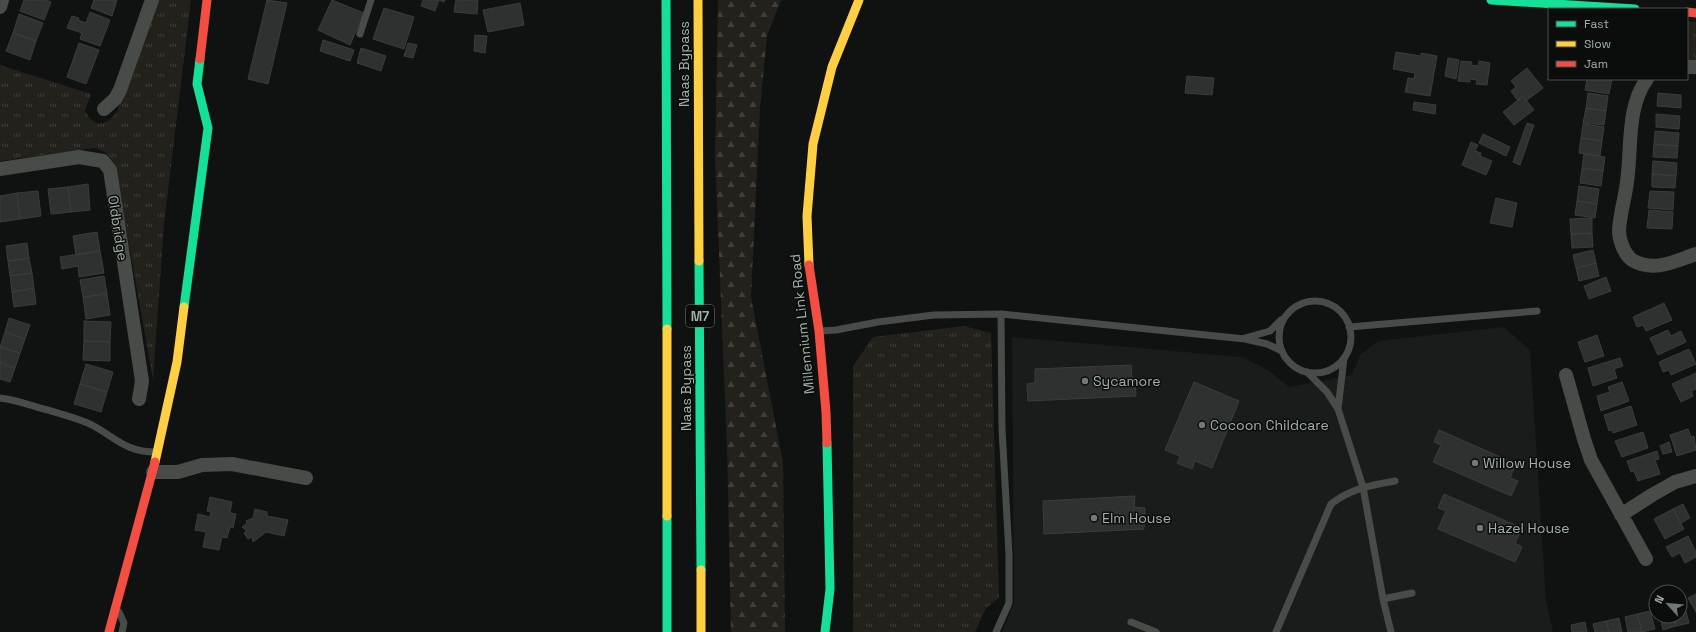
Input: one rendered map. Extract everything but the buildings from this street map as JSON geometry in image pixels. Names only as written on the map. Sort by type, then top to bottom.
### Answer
[{"type":"main road","points":[[109,632],[153,472],[156,452],[177,362],[208,128],[197,84],[207,0]]},
{"type":"main road","name":"Naas Bypass","points":[[666,0],[667,632]]},
{"type":"main road","name":"Naas Bypass","points":[[698,0],[701,632]]},
{"type":"main road","name":"Millennium Link Road","points":[[825,632],[830,589],[826,412],[819,331],[809,274],[807,216],[813,144],[826,89],[832,67],[859,0]]},
{"type":"main road","name":"Millennium Link Road","points":[[852,19],[868,0]]},
{"type":"main road","points":[[1491,0],[1618,8]]},
{"type":"street","points":[[0,7],[2,0]]},
{"type":"street","points":[[104,109],[115,99],[120,90],[152,0]]},
{"type":"street","points":[[1646,80],[1640,89],[1634,107],[1627,182],[1619,231],[1622,247],[1631,259],[1648,266],[1662,266],[1696,254]]},
{"type":"street","name":"Oldbridge","points":[[0,169],[79,157],[103,161],[110,170],[142,381],[139,399]]},
{"type":"street","points":[[1566,375],[1591,460],[1646,558]]},
{"type":"street","points":[[153,472],[178,472],[202,465],[232,464],[306,478]]},
{"type":"street","points":[[1621,515],[1652,494],[1675,482],[1696,476]]},
{"type":"lane","points":[[360,34],[371,0]]},
{"type":"lane","points":[[1245,338],[1270,331],[1293,308],[1303,303],[1315,301],[1326,303],[1337,308],[1349,327],[1349,349],[1344,358],[1336,366],[1317,373],[1307,372],[1297,368],[1288,361],[1282,351],[1279,340],[1280,328],[1285,317]]},
{"type":"lane","points":[[1349,327],[1537,311]]},
{"type":"lane","points":[[819,331],[836,330],[878,322],[934,315],[1000,314],[1245,338],[1267,344],[1282,351]]},
{"type":"lane","points":[[996,632],[1009,603],[1009,554],[1002,429],[1000,314]]},
{"type":"lane","points":[[1338,409],[1344,358]]},
{"type":"lane","points":[[1307,372],[1327,392],[1338,409],[1363,487],[1383,599],[1391,632]]},
{"type":"lane","points":[[0,398],[14,400],[71,417],[92,425],[128,448],[142,452],[156,452]]},
{"type":"lane","points":[[1276,632],[1331,504],[1343,495],[1363,487],[1395,481]]},
{"type":"lane","points":[[1383,599],[1412,593]]},
{"type":"lane","points":[[117,606],[124,623],[122,632]]},
{"type":"lane","points":[[1131,622],[1156,632]]},
{"type":"shaded area","points":[[1504,327],[1530,350],[1546,599],[1553,632],[1002,632],[1014,603],[1012,337],[1242,357],[1268,370],[1289,387],[1352,375],[1360,355],[1378,341]]},
{"type":"green space","points":[[157,0],[191,0],[164,224],[153,380],[115,165],[107,154],[94,148],[0,161],[0,65],[91,94],[85,111],[92,121],[100,124],[104,123],[113,117],[117,112]]},
{"type":"green space","points":[[718,0],[781,0],[767,36],[760,108],[751,297],[783,463],[785,632],[731,632],[727,448],[715,156]]},
{"type":"green space","points":[[1688,21],[1696,22],[1696,60],[1688,60]]},
{"type":"green space","points":[[964,326],[991,333],[999,598],[986,608],[975,632],[853,632],[853,366],[873,337]]},
{"type":"traffic: fast","points":[[666,0],[667,329]]},
{"type":"traffic: fast","points":[[1491,0],[1619,8]]},
{"type":"traffic: fast","points":[[184,307],[208,128],[197,84],[200,59]]},
{"type":"traffic: fast","points":[[699,261],[701,570]]},
{"type":"traffic: fast","points":[[825,632],[830,589],[827,443]]},
{"type":"traffic: fast","points":[[667,516],[667,632]]},
{"type":"traffic: slow","points":[[698,0],[699,261]]},
{"type":"traffic: slow","points":[[809,265],[807,216],[813,144],[832,67],[859,0]]},
{"type":"traffic: slow","points":[[155,462],[177,362],[184,307]]},
{"type":"traffic: slow","points":[[667,329],[667,516]]},
{"type":"traffic: slow","points":[[701,570],[701,632]]},
{"type":"traffic: jam","points":[[200,59],[207,0]]},
{"type":"traffic: jam","points":[[1688,12],[1696,13]]},
{"type":"traffic: jam","points":[[809,265],[819,331],[826,412],[827,443]]},
{"type":"traffic: jam","points":[[109,632],[155,462]]},
{"type":"place","name":"Sycamore","points":[[1085,381]]},
{"type":"place","name":"Cocoon Childcare","points":[[1202,425]]},
{"type":"place","name":"Willow House","points":[[1475,463]]},
{"type":"place","name":"Elm House","points":[[1094,518]]},
{"type":"place","name":"Hazel House","points":[[1480,528]]}]
